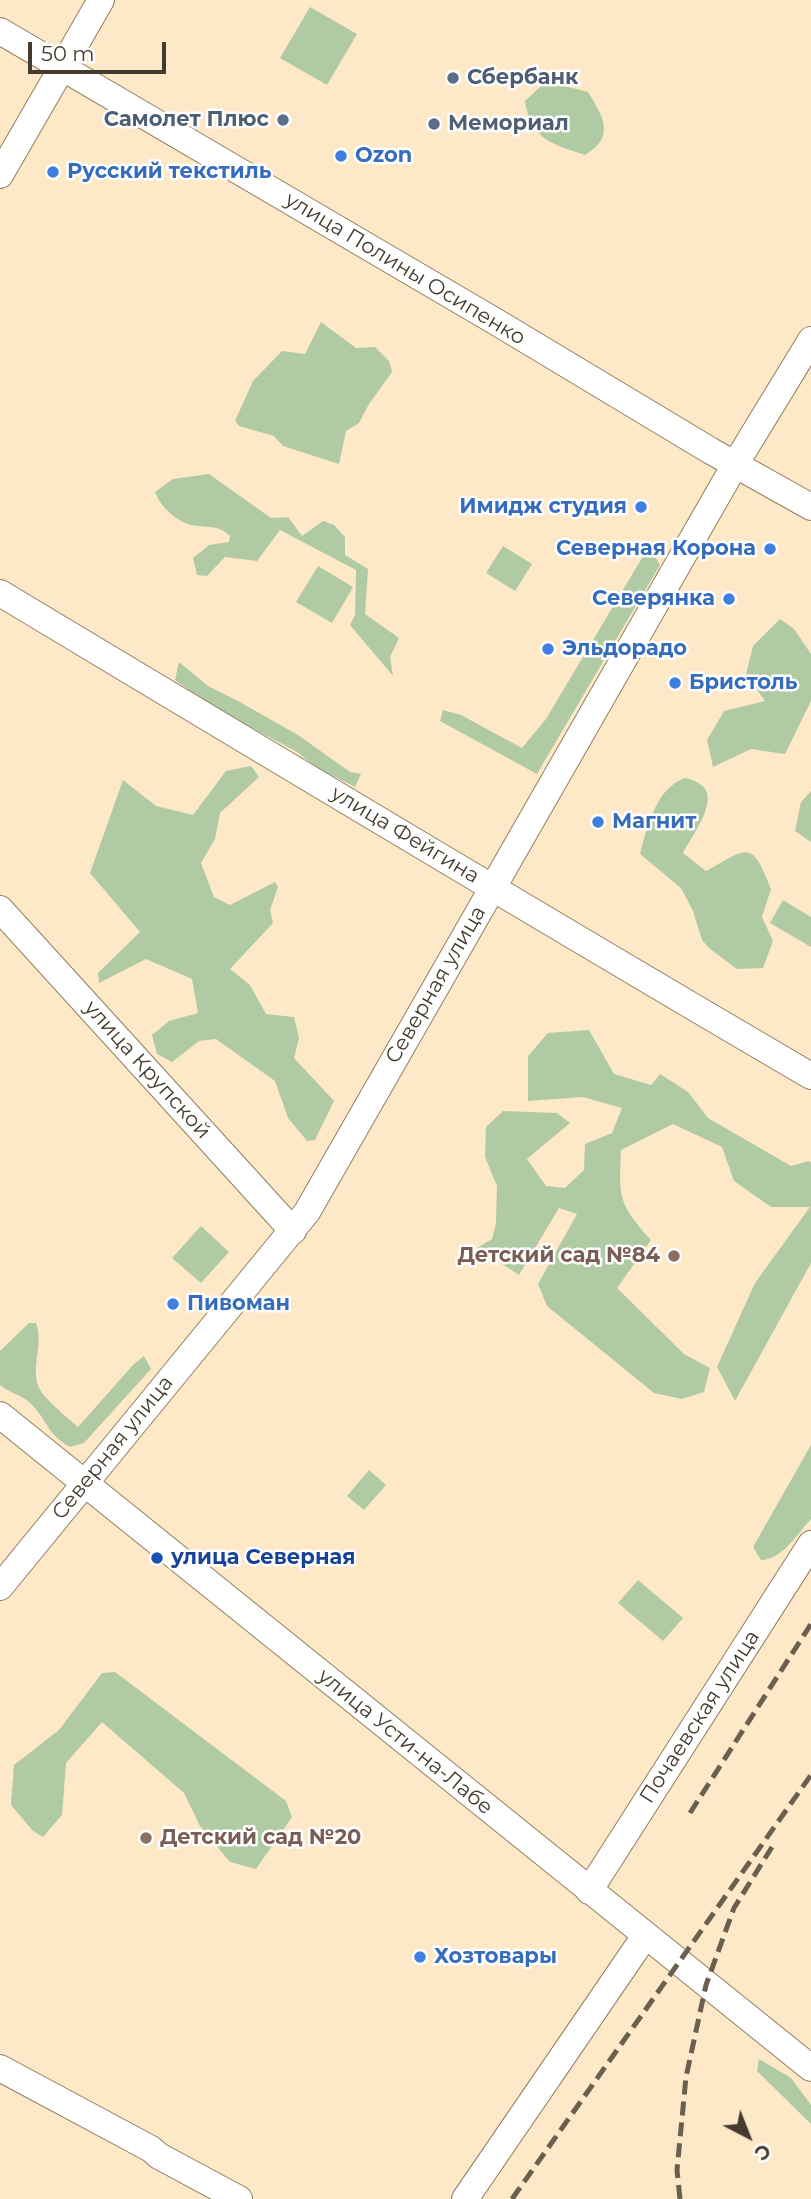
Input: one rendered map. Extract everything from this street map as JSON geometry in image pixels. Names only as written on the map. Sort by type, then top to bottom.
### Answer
[{"type":"street","points":[[0,174],[100,0]]},
{"type":"street","name":"улица Полины Осипенко","points":[[0,31],[711,451],[811,507]]},
{"type":"street","name":"Северная улица","points":[[0,1587],[307,1212],[736,463],[811,340]]},
{"type":"street","name":"улица Фейгина","points":[[0,593],[575,938],[811,1076]]},
{"type":"street","name":"улица Крупской","points":[[0,909],[293,1231]]},
{"type":"street","name":"улица Усти-на-Лабе","points":[[0,1415],[811,2068]]},
{"type":"street","name":"Почаевская улица","points":[[589,1891],[811,1544]]},
{"type":"street","points":[[465,2199],[645,1936]]},
{"type":"street","points":[[0,2068],[239,2199]]},
{"type":"green space","points":[[310,7],[357,34],[327,85],[280,58]]},
{"type":"green space","points":[[552,83],[588,92],[598,109],[604,133],[595,148],[585,155],[553,143],[532,124],[525,101],[542,85]]},
{"type":"green space","points":[[321,322],[356,348],[375,347],[389,361],[392,372],[359,423],[346,431],[339,464],[283,446],[274,436],[239,426],[235,421],[253,381],[282,351],[305,354]]},
{"type":"green space","points":[[209,474],[271,518],[288,517],[302,536],[323,521],[334,525],[345,537],[345,555],[368,569],[365,614],[399,638],[390,657],[393,676],[350,625],[355,615],[356,570],[280,530],[257,561],[225,557],[207,576],[197,575],[193,558],[209,545],[229,542],[230,536],[216,528],[192,525],[174,517],[155,492],[173,479]]},
{"type":"green space","points":[[503,546],[532,564],[515,591],[486,573]]},
{"type":"green space","points":[[649,546],[660,565],[537,774],[440,721],[443,710],[461,715],[522,748],[546,719]]},
{"type":"green space","points":[[318,566],[353,587],[332,623],[296,602]]},
{"type":"green space","points":[[780,619],[794,629],[811,654],[811,701],[785,754],[751,749],[713,767],[707,740],[724,711],[765,701],[746,674],[753,646]]},
{"type":"green space","points":[[179,662],[208,686],[298,735],[350,772],[361,774],[355,787],[208,704],[175,680]]},
{"type":"green space","points":[[251,766],[259,777],[220,813],[215,839],[201,863],[214,897],[230,905],[275,882],[278,887],[270,910],[273,923],[230,969],[250,985],[266,1014],[294,1017],[299,1038],[294,1058],[334,1101],[315,1140],[307,1141],[288,1118],[275,1081],[216,1039],[199,1041],[172,1062],[157,1054],[152,1035],[169,1021],[198,1013],[192,979],[146,959],[99,983],[98,973],[140,932],[90,873],[123,780],[156,806],[193,815],[226,771]]},
{"type":"green space","points":[[685,778],[700,784],[706,790],[708,798],[703,818],[683,853],[706,871],[731,857],[747,852],[758,861],[771,889],[762,917],[773,941],[763,968],[737,969],[709,948],[702,940],[693,911],[681,888],[640,854],[660,799],[675,783]]},
{"type":"green space","points":[[811,791],[811,842],[795,831],[801,802]]},
{"type":"green space","points":[[783,900],[811,917],[811,947],[770,923]]},
{"type":"green space","points":[[589,1030],[614,1074],[651,1085],[660,1074],[688,1092],[708,1118],[791,1166],[809,1161],[811,1163],[811,1263],[735,1401],[717,1367],[755,1283],[810,1207],[771,1207],[734,1181],[722,1147],[673,1124],[621,1150],[620,1179],[626,1208],[651,1240],[617,1288],[684,1354],[710,1368],[704,1392],[682,1399],[654,1393],[547,1306],[538,1284],[577,1214],[559,1208],[519,1275],[477,1248],[492,1239],[496,1224],[497,1186],[485,1157],[486,1127],[503,1111],[557,1113],[570,1123],[527,1159],[546,1186],[565,1188],[584,1170],[585,1144],[612,1133],[622,1108],[583,1097],[528,1101],[528,1056],[548,1033]]},
{"type":"green space","points":[[201,1226],[229,1252],[201,1283],[172,1258]]},
{"type":"green space","points":[[29,1323],[36,1323],[38,1331],[36,1372],[39,1388],[51,1403],[78,1427],[144,1356],[151,1369],[84,1443],[70,1447],[62,1442],[29,1402],[0,1385],[0,1351]]},
{"type":"green space","points":[[811,1445],[811,1519],[783,1551],[769,1559],[761,1560],[753,1547]]},
{"type":"green space","points":[[369,1470],[386,1485],[364,1510],[347,1496]]},
{"type":"green space","points":[[638,1580],[683,1618],[663,1641],[618,1603]]},
{"type":"green space","points":[[115,1672],[286,1801],[292,1817],[256,1869],[230,1862],[200,1826],[184,1793],[102,1722],[66,1763],[62,1815],[43,1837],[33,1831],[11,1805],[14,1765],[59,1730],[102,1673]]},
{"type":"green space","points":[[759,2059],[791,2078],[811,2105],[811,2124],[757,2071]]},
{"type":"railway","points":[[690,1813],[811,1624]]},
{"type":"railway","points":[[512,2199],[811,1775]]},
{"type":"railway","points":[[680,2199],[677,2170],[686,2077],[706,1985],[734,1908],[772,1847]]},
{"type":"place","name":"Сбербанк","points":[[453,78]]},
{"type":"place","name":"Самолет Плюс","points":[[283,120]]},
{"type":"place","name":"Мемориал","points":[[434,124]]},
{"type":"place","name":"Ozon","points":[[341,156]]},
{"type":"place","name":"Русский текстиль","points":[[53,172]]},
{"type":"place","name":"Имидж студия","points":[[641,507]]},
{"type":"place","name":"Северная Корона","points":[[770,549]]},
{"type":"place","name":"Северянка","points":[[729,599]]},
{"type":"place","name":"Эльдорадо","points":[[548,649]]},
{"type":"place","name":"Бристоль","points":[[675,683]]},
{"type":"place","name":"Магнит","points":[[598,822]]},
{"type":"place","name":"Детский сад №84","points":[[674,1256]]},
{"type":"place","name":"Пивоман","points":[[173,1304]]},
{"type":"place","name":"улица Северная","points":[[157,1558]]},
{"type":"place","name":"Детский сад №20","points":[[146,1838]]},
{"type":"place","name":"Хозтовары","points":[[420,1957]]}]
